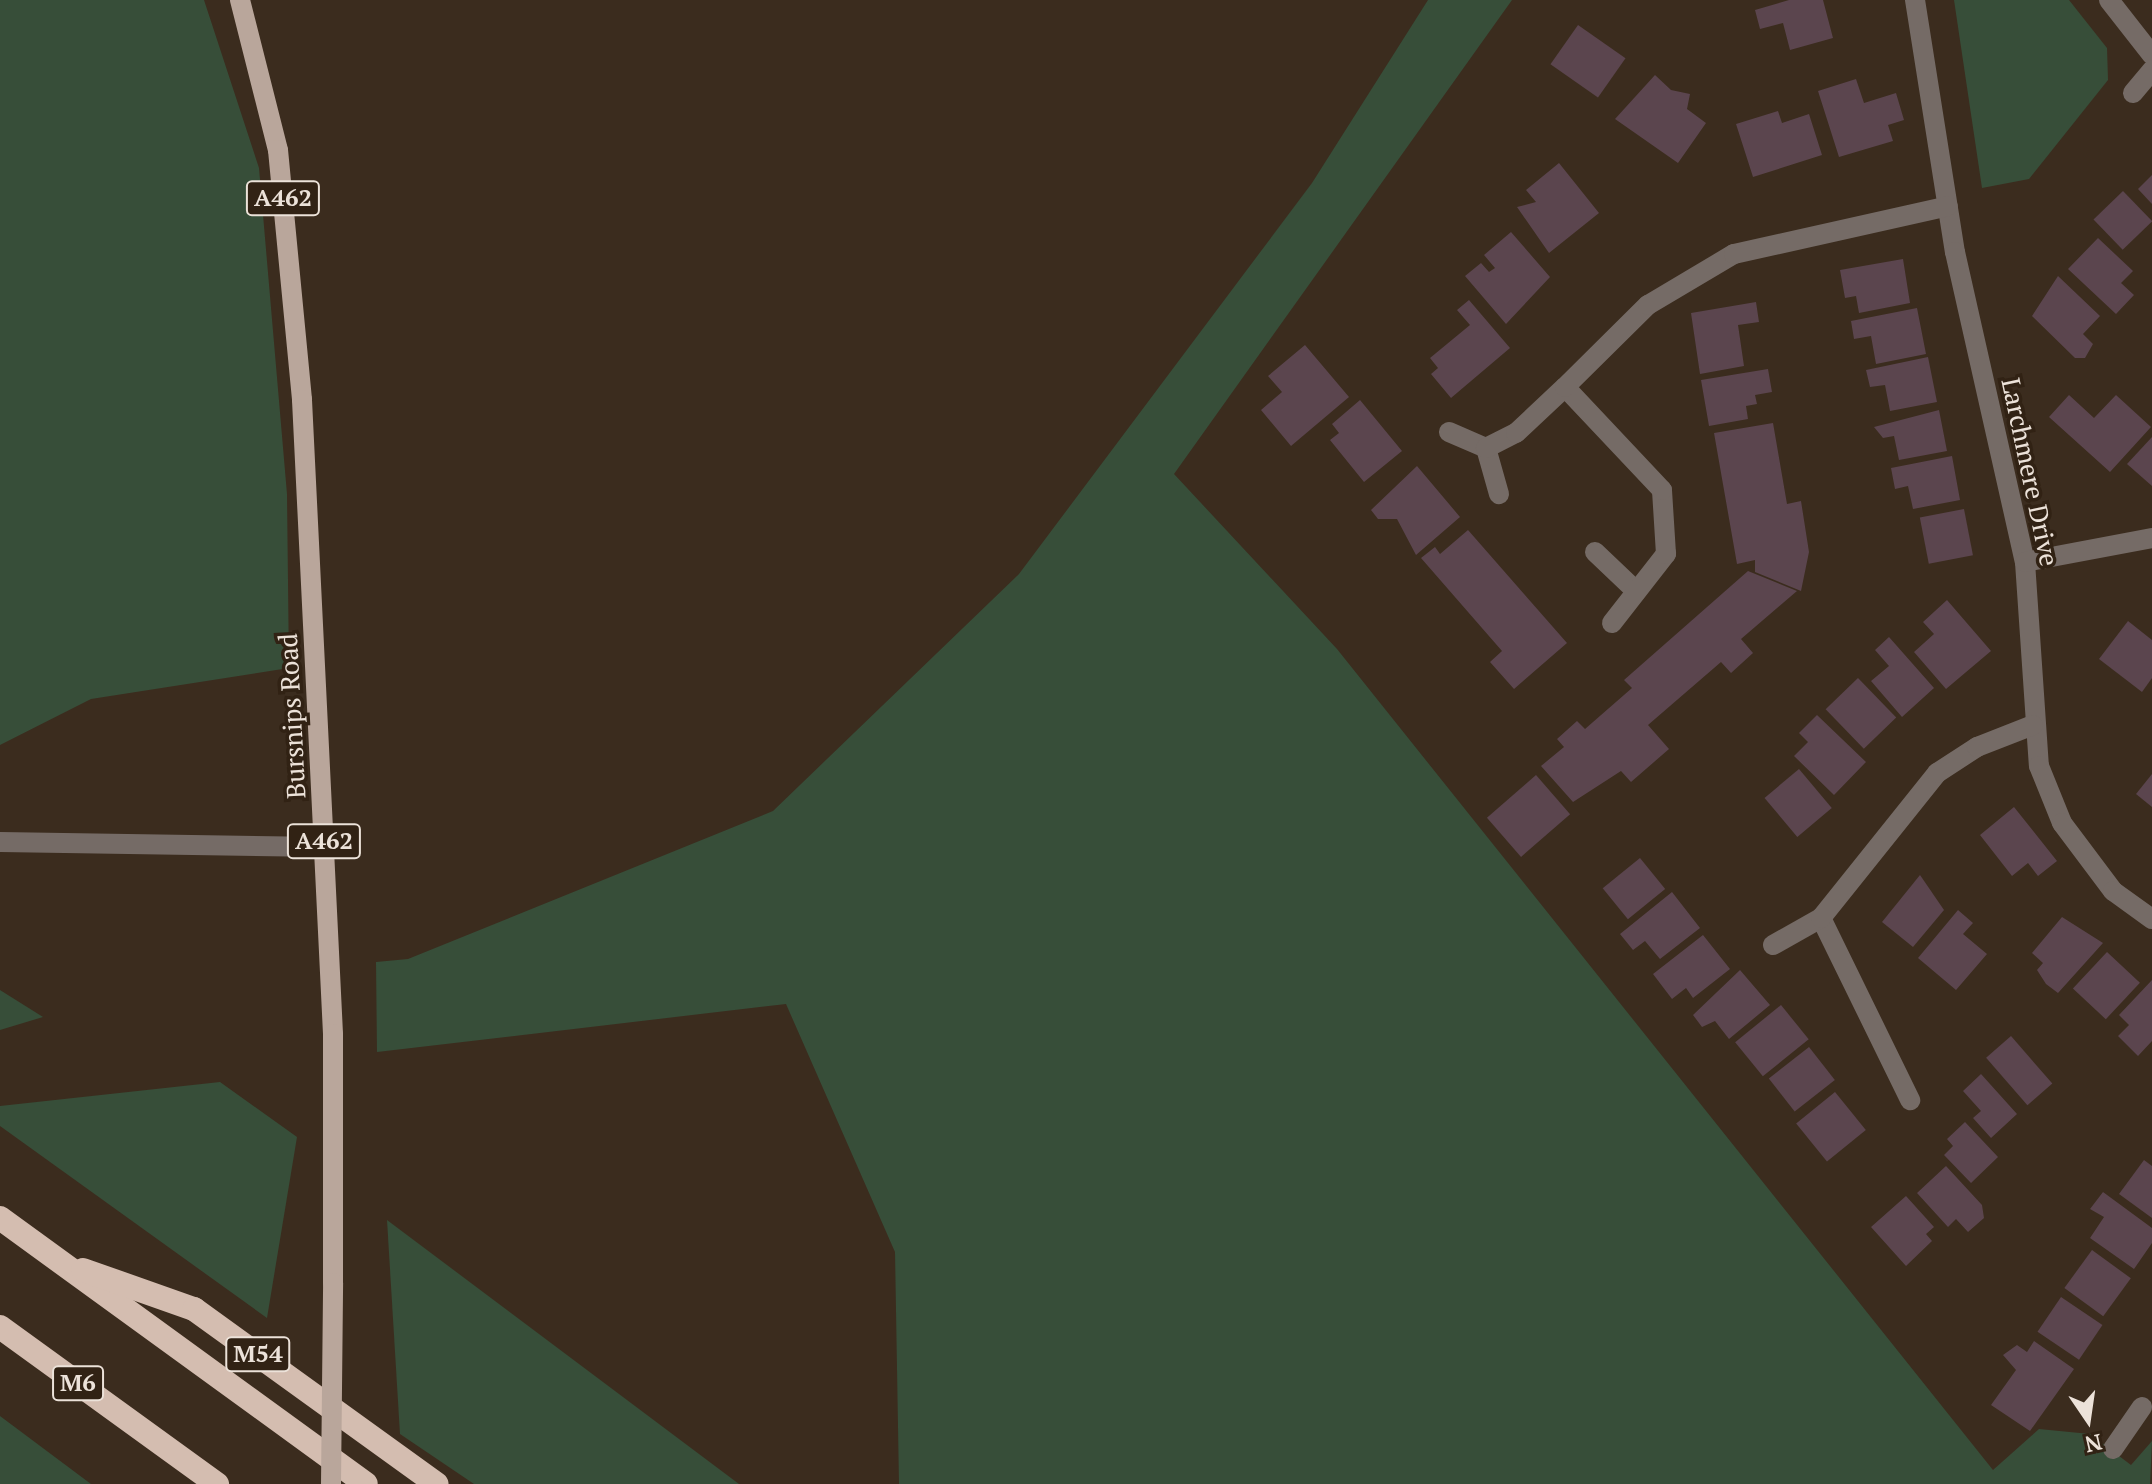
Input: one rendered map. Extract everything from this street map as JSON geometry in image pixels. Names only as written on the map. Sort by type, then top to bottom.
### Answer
[{"type":"highway","points":[[0,1218],[366,1484]]},
{"type":"highway","name":"M54","points":[[58,1261],[194,1309],[437,1484]]},
{"type":"highway","name":"M6","points":[[0,1327],[217,1484]]},
{"type":"highway","points":[[157,1438],[195,1484]]},
{"type":"main road","name":"Bursnips Road","points":[[240,0],[278,150],[302,400],[325,847],[333,1283],[331,1484]]},
{"type":"street","name":"Larchmere Drive","points":[[1915,0],[1948,206],[2025,562],[2033,725],[2062,823],[2113,891],[2152,919]]},
{"type":"street","points":[[2109,0],[2152,55]]},
{"type":"street","points":[[2133,93],[2152,70]]},
{"type":"street","points":[[1449,432],[1486,448],[1516,433],[1648,305],[1734,254],[1948,206]]},
{"type":"street","points":[[1565,387],[1662,490],[1666,554],[1612,623]]},
{"type":"street","points":[[1486,448],[1499,494]]},
{"type":"street","points":[[2025,562],[2152,538]]},
{"type":"street","points":[[1595,552],[1636,591]]},
{"type":"street","points":[[1773,945],[1821,918],[1937,773],[1977,747],[2033,725]]},
{"type":"street","points":[[0,842],[325,847]]},
{"type":"street","points":[[1821,918],[1910,1100]]},
{"type":"street","points":[[2113,1449],[2149,1403]]},
{"type":"green space","points":[[0,0],[204,0],[259,168],[287,494],[289,668],[91,699],[0,745]]},
{"type":"green space","points":[[1428,0],[1512,0],[1174,474],[1337,649],[1993,1470],[2039,1429],[2090,1434],[2131,1465],[2152,1441],[2150,1484],[899,1484],[895,1252],[786,1004],[377,1052],[376,962],[408,959],[773,811],[1019,574],[1312,183]]},
{"type":"green space","points":[[1954,0],[2069,0],[2107,48],[2108,80],[2029,179],[1982,188]]},
{"type":"green space","points":[[0,990],[43,1017],[0,1030]]},
{"type":"green space","points":[[220,1082],[297,1137],[267,1318],[0,1126],[0,1106]]},
{"type":"green space","points":[[387,1220],[739,1484],[474,1484],[400,1434]]},
{"type":"green space","points":[[0,1416],[91,1484],[0,1484]]},
{"type":"building","points":[[1789,0],[1823,0],[1833,38],[1790,50],[1783,23],[1760,29],[1755,10]]},
{"type":"building","points":[[1578,25],[1626,58],[1598,98],[1550,64]]},
{"type":"building","points":[[1655,75],[1671,90],[1690,94],[1687,109],[1706,123],[1678,163],[1615,119]]},
{"type":"building","points":[[1856,79],[1864,103],[1896,93],[1904,120],[1888,125],[1893,141],[1839,157],[1818,91]]},
{"type":"building","points":[[1778,111],[1782,123],[1809,114],[1822,155],[1753,177],[1736,124]]},
{"type":"building","points":[[1559,163],[1599,213],[1549,253],[1517,207],[1536,202],[1526,190]]},
{"type":"building","points":[[2152,175],[2152,204],[2138,189]]},
{"type":"building","points":[[2123,191],[2152,221],[2123,250],[2094,219]]},
{"type":"building","points":[[1511,232],[1550,277],[1506,324],[1465,276],[1481,263],[1489,272],[1495,268],[1484,255]]},
{"type":"building","points":[[2098,238],[2133,271],[2121,283],[2134,295],[2116,314],[2068,269]]},
{"type":"building","points":[[1903,259],[1910,303],[1859,313],[1856,296],[1845,298],[1840,270]]},
{"type":"building","points":[[2058,276],[2100,316],[2083,334],[2093,344],[2085,358],[2075,358],[2032,316]]},
{"type":"building","points":[[1469,300],[1510,348],[1451,398],[1431,374],[1438,368],[1430,358],[1470,325],[1457,310]]},
{"type":"building","points":[[1756,302],[1759,322],[1738,325],[1744,366],[1700,374],[1691,313]]},
{"type":"building","points":[[1917,308],[1926,354],[1876,364],[1871,336],[1854,339],[1851,321]]},
{"type":"building","points":[[1305,345],[1349,397],[1291,446],[1261,410],[1282,392],[1268,376]]},
{"type":"building","points":[[1928,357],[1937,402],[1890,411],[1885,385],[1870,387],[1866,370]]},
{"type":"building","points":[[1768,369],[1772,392],[1755,395],[1757,404],[1746,406],[1748,419],[1709,426],[1701,380]]},
{"type":"building","points":[[2069,395],[2094,418],[2116,395],[2151,427],[2110,472],[2049,417]]},
{"type":"building","points":[[1360,400],[1402,451],[1364,482],[1330,440],[1339,433],[1332,424]]},
{"type":"building","points":[[1939,410],[1947,451],[1899,460],[1894,436],[1883,438],[1874,427]]},
{"type":"building","points":[[1773,423],[1787,504],[1801,501],[1809,552],[1801,591],[1755,572],[1755,560],[1737,564],[1714,433]]},
{"type":"building","points":[[2152,437],[2152,486],[2127,464]]},
{"type":"building","points":[[1952,456],[1960,500],[1913,509],[1908,486],[1895,489],[1891,468]]},
{"type":"building","points":[[1417,466],[1460,517],[1416,555],[1397,519],[1378,519],[1371,510]]},
{"type":"building","points":[[1964,509],[1973,555],[1929,564],[1920,518]]},
{"type":"building","points":[[1468,530],[1567,643],[1514,689],[1490,662],[1502,651],[1421,558],[1435,547],[1440,554]]},
{"type":"building","points":[[1748,571],[1797,591],[1741,639],[1753,653],[1731,673],[1721,662],[1648,725],[1669,749],[1631,782],[1621,771],[1573,802],[1541,766],[1564,747],[1557,739],[1577,721],[1585,729],[1632,688],[1624,680]]},
{"type":"building","points":[[1947,600],[1991,651],[1946,689],[1914,652],[1934,634],[1923,622]]},
{"type":"building","points":[[2128,621],[2152,640],[2152,678],[2142,692],[2099,659]]},
{"type":"building","points":[[1889,637],[1934,688],[1902,717],[1871,681],[1889,666],[1875,650]]},
{"type":"building","points":[[1858,678],[1896,718],[1864,749],[1826,709]]},
{"type":"building","points":[[1817,715],[1866,762],[1834,795],[1794,756],[1808,742],[1799,733]]},
{"type":"building","points":[[1799,769],[1832,808],[1797,837],[1765,798]]},
{"type":"building","points":[[2152,774],[2152,807],[2136,794]]},
{"type":"building","points":[[1536,775],[1570,814],[1521,857],[1487,818]]},
{"type":"building","points":[[2014,807],[2057,861],[2038,876],[2028,863],[2012,876],[1980,835]]},
{"type":"building","points":[[1640,858],[1665,889],[1628,919],[1603,888]]},
{"type":"building","points":[[1920,875],[1944,910],[1913,947],[1882,922]]},
{"type":"building","points":[[1672,892],[1700,928],[1660,959],[1645,941],[1633,950],[1620,934]]},
{"type":"building","points":[[1958,910],[1973,923],[1963,934],[1987,954],[1956,990],[1918,958]]},
{"type":"building","points":[[2062,917],[2103,943],[2058,993],[2046,984],[2037,970],[2043,963],[2032,953]]},
{"type":"building","points":[[1703,935],[1730,969],[1693,998],[1686,988],[1672,999],[1653,974]]},
{"type":"building","points":[[2107,952],[2140,983],[2106,1019],[2073,989]]},
{"type":"building","points":[[1740,970],[1770,1005],[1729,1039],[1715,1021],[1702,1027],[1693,1015]]},
{"type":"building","points":[[2152,980],[2152,1041],[2138,1056],[2118,1036],[2129,1025],[2119,1015]]},
{"type":"building","points":[[1781,1005],[1809,1039],[1763,1076],[1735,1042]]},
{"type":"building","points":[[2011,1036],[2052,1084],[2027,1105],[1986,1058]]},
{"type":"building","points":[[1809,1047],[1835,1080],[1795,1111],[1769,1078]]},
{"type":"building","points":[[1981,1074],[2017,1114],[1991,1138],[1973,1118],[1981,1111],[1963,1091]]},
{"type":"building","points":[[1835,1092],[1866,1130],[1827,1162],[1796,1123]]},
{"type":"building","points":[[1965,1122],[1998,1157],[1971,1183],[1944,1155],[1953,1146],[1947,1139]]},
{"type":"building","points":[[2144,1160],[2152,1166],[2152,1218],[2119,1194]]},
{"type":"building","points":[[1946,1166],[1982,1205],[1984,1218],[1968,1232],[1956,1219],[1948,1227],[1917,1193]]},
{"type":"building","points":[[2103,1192],[2152,1228],[2152,1243],[2134,1269],[2090,1238],[2104,1217],[2090,1209]]},
{"type":"building","points":[[1906,1196],[1934,1227],[1926,1234],[1932,1241],[1906,1266],[1871,1227]]},
{"type":"building","points":[[2092,1250],[2131,1278],[2103,1316],[2064,1288]]},
{"type":"building","points":[[2061,1297],[2102,1325],[2079,1360],[2038,1332]]},
{"type":"building","points":[[2034,1341],[2074,1369],[2030,1431],[1991,1405],[2016,1370],[2003,1355],[2017,1345],[2027,1352]]}]
